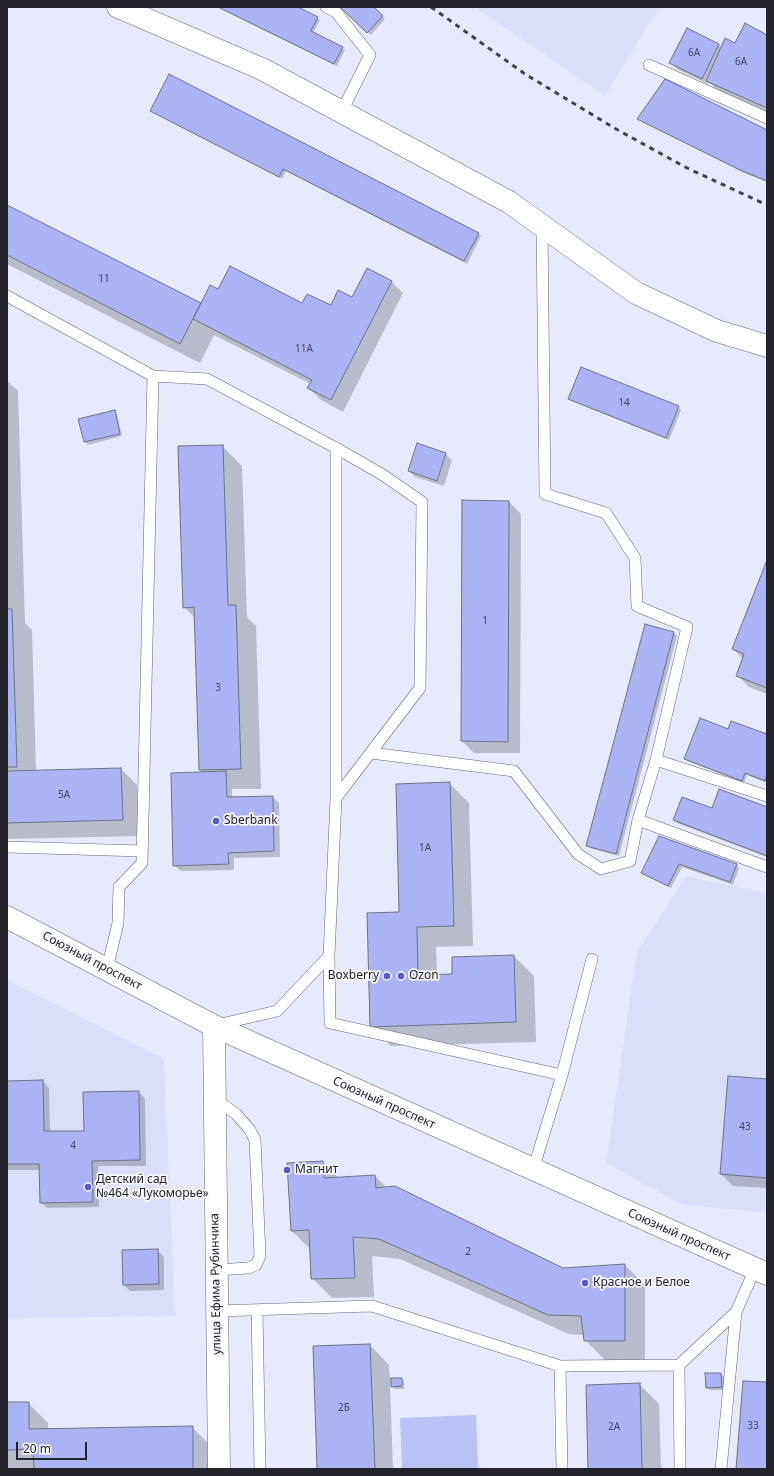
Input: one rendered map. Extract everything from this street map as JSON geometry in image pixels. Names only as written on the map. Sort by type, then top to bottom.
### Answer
[{"type":"street","points":[[122,8],[262,69],[509,202],[636,293],[717,330],[767,346]]},
{"type":"street","name":"Союзный проспект","points":[[7,917],[214,1026],[761,1272]]},
{"type":"street","name":"улица Ефима Рубинчика","points":[[214,1026],[219,1469]]},
{"type":"lane","points":[[326,7],[336,12],[370,55],[342,111]]},
{"type":"lane","points":[[649,65],[767,118]]},
{"type":"lane","points":[[371,753],[514,771],[578,854],[601,869],[630,861],[638,820],[656,760],[687,627],[637,606],[635,558],[606,513],[546,494],[542,226]]},
{"type":"lane","points":[[7,296],[153,376],[208,379],[383,475],[422,502],[420,688],[336,798]]},
{"type":"lane","points":[[107,969],[118,923],[119,887],[142,864],[153,376]]},
{"type":"lane","points":[[336,448],[336,798],[329,956],[330,1023],[562,1075]]},
{"type":"lane","points":[[656,760],[767,796]]},
{"type":"lane","points":[[638,820],[767,867]]},
{"type":"lane","points":[[7,847],[142,850]]},
{"type":"lane","points":[[214,1026],[277,1011],[329,956]]},
{"type":"lane","points":[[533,1170],[562,1075],[592,958]]},
{"type":"lane","points":[[214,1098],[236,1114],[250,1130],[255,1140],[260,1256],[256,1264],[248,1268],[216,1270]]},
{"type":"lane","points":[[217,1311],[372,1306],[560,1366],[678,1365],[736,1312],[761,1272]]},
{"type":"lane","points":[[257,1310],[260,1469]]},
{"type":"lane","points":[[722,1469],[736,1312]]},
{"type":"lane","points":[[678,1365],[680,1469]]},
{"type":"lane","points":[[560,1366],[562,1469]]},
{"type":"shaded area","points":[[475,7],[659,7],[605,96]]},
{"type":"shaded area","points":[[686,876],[767,893],[767,1212],[683,1205],[606,1163],[637,952]]},
{"type":"shaded area","name":"Детский сад №464 «Лукоморье»","points":[[7,980],[164,1059],[175,1316],[7,1319]]},
{"type":"shaded area","points":[[476,1415],[478,1469],[402,1469],[400,1418]]},
{"type":"building","points":[[218,7],[298,7],[318,17],[311,31],[343,47],[334,64]]},
{"type":"building","points":[[340,7],[374,7],[383,16],[367,33]]},
{"type":"building","points":[[745,23],[767,35],[767,108],[706,81],[725,38],[735,43]]},
{"type":"building","points":[[687,28],[719,44],[702,79],[669,63]]},
{"type":"building","points":[[169,74],[479,233],[464,261],[283,169],[279,177],[150,111]]},
{"type":"building","points":[[665,79],[767,130],[767,181],[740,170],[637,119]]},
{"type":"building","points":[[7,205],[201,303],[180,344],[7,255]]},
{"type":"building","points":[[230,266],[302,303],[307,294],[331,305],[338,290],[352,297],[367,268],[392,281],[331,400],[307,388],[312,380],[193,319],[210,285],[218,289]]},
{"type":"building","points":[[581,367],[679,406],[666,438],[568,399]]},
{"type":"building","points":[[115,410],[120,434],[84,442],[78,419]]},
{"type":"building","points":[[417,443],[446,453],[437,481],[408,471]]},
{"type":"building","points":[[223,445],[228,605],[236,605],[241,769],[199,770],[194,607],[183,608],[178,446]]},
{"type":"building","points":[[462,500],[509,501],[508,742],[461,741]]},
{"type":"building","points":[[767,560],[767,688],[736,676],[744,654],[732,649]]},
{"type":"building","points":[[7,609],[12,609],[17,767],[7,767]]},
{"type":"building","points":[[645,624],[674,632],[616,854],[586,846]]},
{"type":"building","points":[[700,718],[728,729],[731,721],[767,734],[767,775],[765,781],[745,773],[742,781],[684,759]]},
{"type":"building","points":[[121,768],[123,820],[7,823],[7,771]]},
{"type":"building","points":[[226,771],[227,797],[273,796],[274,851],[228,853],[229,864],[173,866],[171,773]]},
{"type":"building","points":[[450,782],[454,926],[417,927],[418,975],[452,974],[452,957],[514,955],[516,1022],[370,1027],[367,913],[399,912],[396,784]]},
{"type":"building","points":[[719,789],[767,807],[767,856],[673,820],[682,797],[712,808]]},
{"type":"building","points":[[659,836],[737,864],[730,882],[679,864],[668,886],[641,873]]},
{"type":"building","points":[[728,1076],[767,1079],[767,1178],[720,1174]]},
{"type":"building","points":[[43,1080],[44,1131],[84,1131],[83,1092],[139,1091],[140,1160],[92,1161],[93,1202],[40,1203],[39,1164],[7,1164],[7,1081]]},
{"type":"building","points":[[323,1161],[324,1178],[375,1175],[376,1188],[395,1186],[563,1268],[625,1264],[625,1341],[584,1341],[581,1316],[548,1315],[379,1239],[353,1237],[355,1278],[311,1279],[309,1230],[291,1231],[287,1163]]},
{"type":"building","points":[[158,1249],[159,1284],[123,1285],[122,1250]]},
{"type":"building","points":[[370,1344],[375,1469],[317,1469],[313,1346]]},
{"type":"building","points":[[705,1373],[721,1373],[722,1387],[706,1388]]},
{"type":"building","points":[[391,1378],[402,1378],[402,1386],[391,1387]]},
{"type":"building","points":[[743,1381],[767,1382],[767,1469],[736,1469]]},
{"type":"building","points":[[640,1383],[642,1469],[588,1469],[586,1385]]},
{"type":"building","points":[[7,1402],[29,1402],[29,1429],[193,1426],[193,1469],[34,1469],[33,1449],[7,1450]]},
{"type":"railway","points":[[431,7],[525,74],[616,129],[687,168],[767,205]]},
{"type":"place","name":"Sberbank","points":[[216,821]]},
{"type":"place","name":"Boxberry","points":[[387,976]]},
{"type":"place","name":"Ozon","points":[[401,976]]},
{"type":"place","name":"Магнит","points":[[287,1170]]},
{"type":"place","name":"Детский сад №464 «Лукоморье»","points":[[88,1187]]},
{"type":"place","name":"Красное и Белое","points":[[585,1283]]}]
